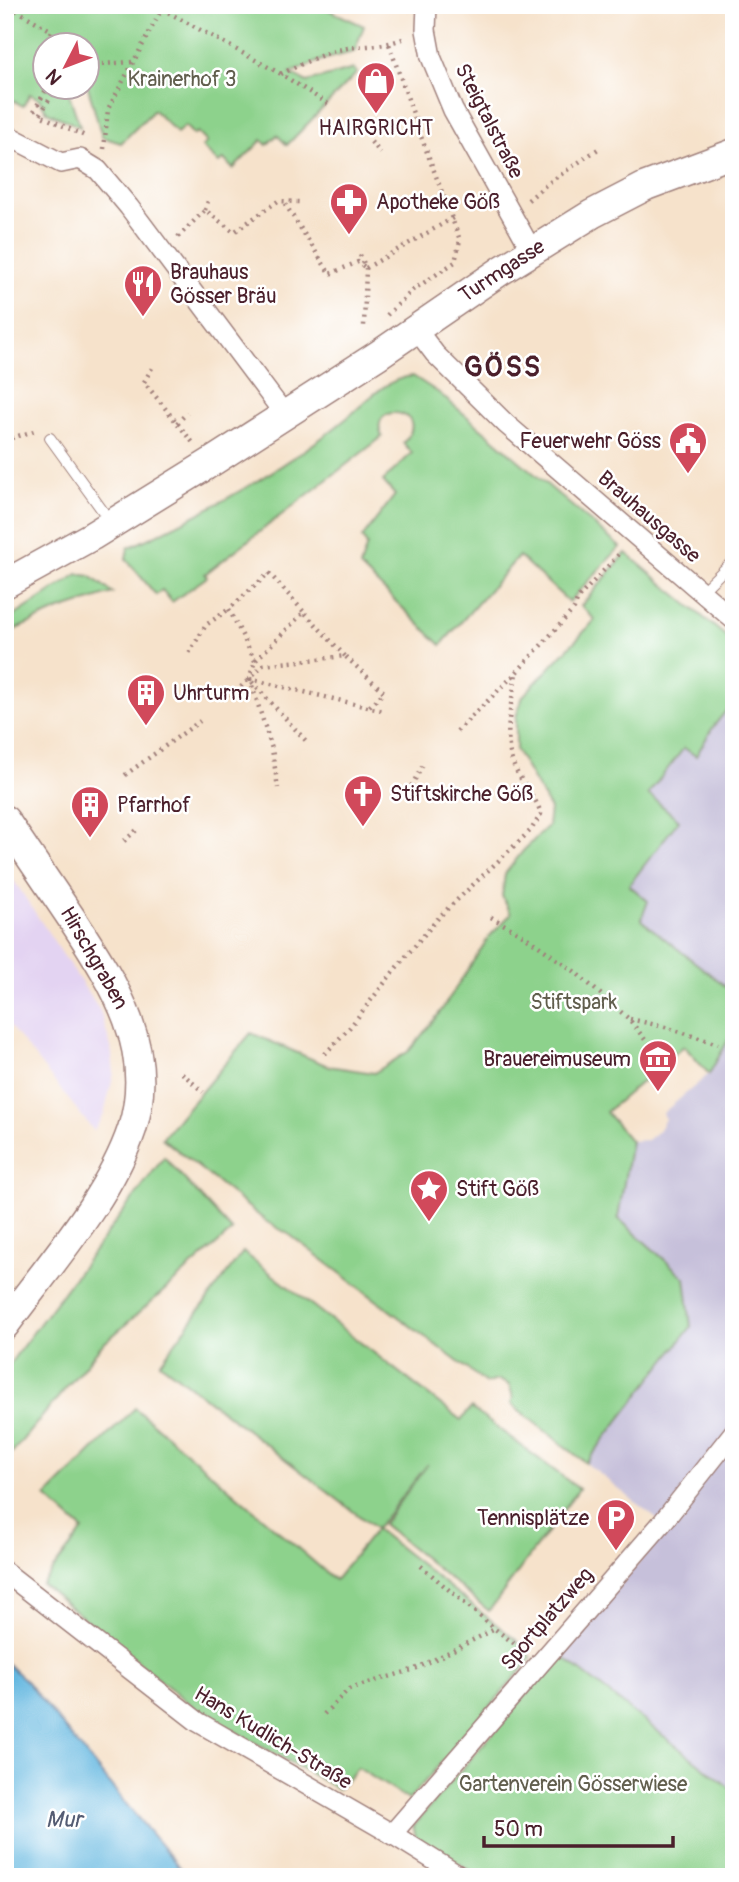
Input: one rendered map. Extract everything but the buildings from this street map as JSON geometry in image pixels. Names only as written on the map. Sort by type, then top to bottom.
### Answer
[{"type":"main road","name":"Turmgasse","points":[[5,584],[112,524],[285,415],[532,251],[625,195],[734,153]]},
{"type":"main road","name":"Hirschgraben","points":[[5,820],[119,995],[134,1035],[140,1069],[139,1094],[131,1129],[112,1171],[83,1220],[5,1325]]},
{"type":"street","name":"Steigtalstraße","points":[[427,5],[426,30],[431,57],[453,110],[532,251]]},
{"type":"street","points":[[5,134],[61,163],[80,159],[98,170],[285,415]]},
{"type":"street","name":"Brauhausgasse","points":[[416,329],[435,354],[506,424],[734,620]]},
{"type":"street","name":"Sportplatzweg","points":[[392,1834],[662,1523],[734,1432]]},
{"type":"street","name":"Hans Kudlich-Straße","points":[[5,1572],[198,1722],[461,1877]]},
{"type":"lane","points":[[50,438],[112,524]]},
{"type":"lane","points":[[701,592],[734,560]]},
{"type":"path","points":[[154,5],[281,74],[328,104]]},
{"type":"path","points":[[5,10],[9,6],[51,32]]},
{"type":"path","points":[[98,170],[106,141],[108,109],[162,9]]},
{"type":"path","points":[[281,74],[317,57],[346,48],[371,48],[389,44],[426,30]]},
{"type":"path","points":[[383,319],[413,290],[455,262],[460,240],[389,44]]},
{"type":"path","points":[[102,64],[133,62]]},
{"type":"path","points":[[34,111],[39,102]]},
{"type":"path","points":[[48,102],[40,115],[88,138]]},
{"type":"path","points":[[371,142],[381,153]]},
{"type":"path","points":[[547,184],[601,146]]},
{"type":"path","points":[[163,252],[205,210],[209,198]]},
{"type":"path","points":[[205,210],[234,232],[278,201],[299,202]]},
{"type":"path","points":[[285,203],[330,274],[358,262],[366,268]]},
{"type":"path","points":[[366,268],[453,218]]},
{"type":"path","points":[[360,255],[366,268],[364,326]]},
{"type":"path","points":[[152,368],[144,382],[195,445]]},
{"type":"path","points":[[177,423],[187,413]]},
{"type":"path","points":[[5,440],[37,429],[50,438]]},
{"type":"path","points":[[457,731],[516,673],[574,608],[578,598],[616,558]]},
{"type":"path","points":[[189,653],[206,625],[229,609],[269,573],[345,656],[384,692],[369,707]]},
{"type":"path","points":[[229,609],[255,661]]},
{"type":"path","points":[[278,788],[272,749],[249,679],[255,661],[304,612]]},
{"type":"path","points":[[231,697],[263,665],[345,656]]},
{"type":"path","points":[[325,1054],[440,916],[531,830],[541,814],[514,766],[508,740],[516,673]]},
{"type":"path","points":[[249,679],[384,711]]},
{"type":"path","points":[[249,679],[308,743]]},
{"type":"path","points":[[125,775],[200,721]]},
{"type":"path","points":[[408,792],[424,763]]},
{"type":"path","points":[[124,841],[139,828]]},
{"type":"path","points":[[491,917],[526,937],[574,971],[629,1019],[664,1064]]},
{"type":"path","points":[[629,1019],[718,1044]]},
{"type":"path","points":[[182,1073],[203,1091]]},
{"type":"path","points":[[421,1566],[538,1663]]},
{"type":"path","points":[[324,1714],[349,1689],[415,1669],[495,1629]]},
{"type":"shaded area","points":[[734,701],[734,993],[640,920],[628,885],[679,821],[647,795],[685,747],[695,756]]},
{"type":"shaded area","points":[[5,867],[100,1011],[111,1047],[114,1073],[104,1114],[94,1131],[5,1020]]},
{"type":"shaded area","points":[[734,1030],[734,1791],[560,1655],[668,1528],[586,1463],[691,1327],[685,1278],[618,1218],[631,1141],[647,1140],[658,1131],[665,1119],[663,1113],[709,1074]]},
{"type":"green space","name":"Krainerhof 3","points":[[5,5],[318,5],[364,26],[354,52],[322,60],[290,73],[307,82],[354,69],[357,73],[287,145],[277,135],[267,145],[262,140],[233,169],[224,159],[219,163],[202,147],[207,142],[197,132],[194,135],[185,126],[177,133],[154,110],[121,143],[102,137],[92,102],[102,102],[102,32],[32,32],[32,95],[30,94],[23,106],[5,96]]},
{"type":"green space","points":[[41,102],[72,102],[80,127],[47,112]]},
{"type":"green space","points":[[413,376],[439,393],[620,547],[569,602],[519,556],[441,645],[360,567],[367,545],[362,538],[395,495],[383,481],[412,453],[403,443],[411,432],[411,423],[398,413],[383,417],[380,425],[382,437],[172,602],[162,590],[156,595],[126,559],[128,548],[214,506],[270,473],[323,437],[385,386]]},
{"type":"green space","name":"Stiftspark","points":[[626,553],[734,643],[734,701],[713,727],[696,756],[684,748],[648,794],[679,820],[629,885],[648,901],[641,920],[734,993],[734,1030],[709,1074],[684,1046],[606,1112],[631,1141],[618,1218],[685,1278],[691,1327],[586,1463],[511,1404],[513,1397],[509,1385],[499,1380],[486,1383],[290,1235],[267,1222],[162,1138],[251,1033],[328,1066],[374,1073],[409,1051],[441,1011],[489,937],[511,914],[502,896],[505,874],[548,826],[550,809],[516,750],[516,717],[523,696],[595,620],[581,606]]},
{"type":"green space","points":[[78,574],[90,576],[113,593],[57,611],[5,634],[5,622]]},
{"type":"green space","points":[[164,1157],[232,1231],[101,1346],[5,1461],[5,1370]]},
{"type":"green space","points":[[243,1252],[461,1420],[471,1408],[579,1489],[489,1611],[383,1524],[428,1464],[376,1529],[160,1363]]},
{"type":"green space","points":[[135,1408],[335,1580],[376,1529],[516,1640],[532,1658],[409,1800],[358,1768],[338,1789],[223,1725],[219,1728],[42,1584],[83,1530],[46,1497]]},
{"type":"green space","name":"Gartenverein Gösserwiese","points":[[560,1655],[734,1791],[734,1877],[481,1877],[416,1837],[413,1826]]},
{"type":"water","name":"Mur","points":[[5,1662],[27,1682],[188,1877],[5,1877]]},
{"type":"place","name":"HAIRGRICHT","points":[[376,115]]},
{"type":"place","name":"Apotheke Göß","points":[[349,236]]},
{"type":"place","name":"Brauhaus Gösser Bräu","points":[[143,318]]},
{"type":"place","name":"Feuerwehr Göss","points":[[688,475]]},
{"type":"place","name":"Uhrturm","points":[[146,727]]},
{"type":"place","name":"Stiftskirche Göß","points":[[363,828]]},
{"type":"place","name":"Pfarrhof","points":[[90,839]]},
{"type":"place","name":"Brauereimuseum","points":[[658,1093]]},
{"type":"place","name":"Stift Göß","points":[[429,1223]]},
{"type":"place","name":"Tennisplätze","points":[[616,1552]]},
{"type":"district","name":"GÖSS","points":[[503,367]]}]
